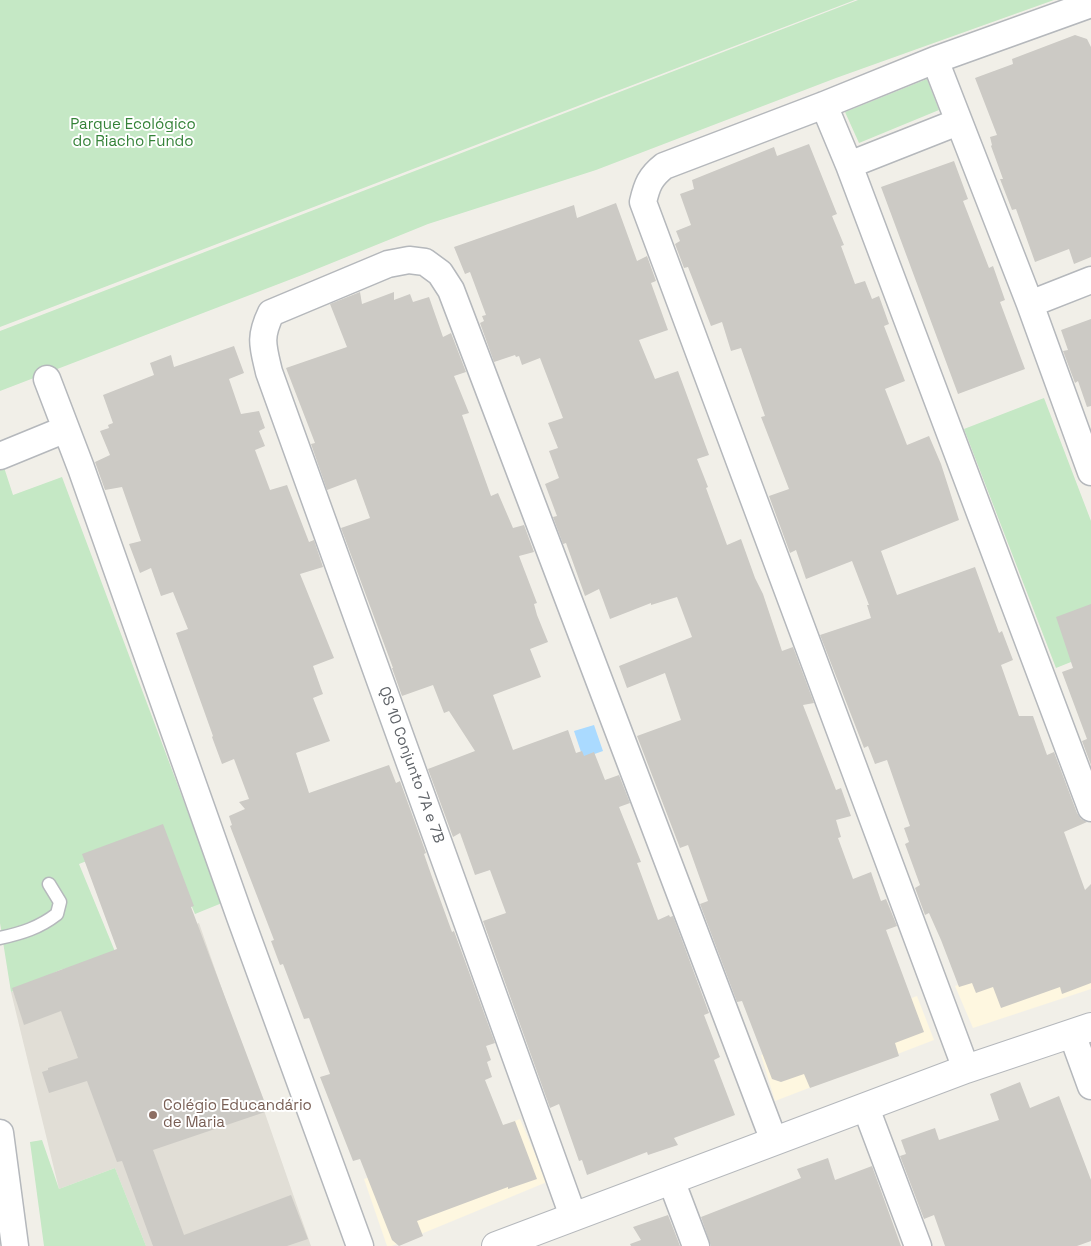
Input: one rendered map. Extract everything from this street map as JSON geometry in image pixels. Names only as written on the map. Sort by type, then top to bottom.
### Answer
[{"type":"street","points":[[966,1069],[643,202],[647,185],[655,173],[664,166],[936,60],[1091,4]]},
{"type":"street","points":[[936,60],[958,122],[1030,304],[1091,472]]},
{"type":"street","points":[[824,105],[849,165],[1091,808]]},
{"type":"street","points":[[849,165],[958,122]]},
{"type":"street","name":"QS 10 Conjunto 7A e 7B","points":[[573,1216],[269,372],[263,346],[264,328],[271,313],[388,264],[409,260],[425,262],[440,273],[451,290],[774,1141]]},
{"type":"street","points":[[1030,304],[1091,280]]},
{"type":"street","points":[[47,379],[360,1246]]},
{"type":"street","points":[[0,456],[66,429]]},
{"type":"street","points":[[496,1246],[966,1069],[1081,1030],[1091,1086]]},
{"type":"street","points":[[866,1108],[918,1246]]},
{"type":"street","points":[[0,1133],[16,1246]]},
{"type":"street","points":[[672,1180],[696,1246]]},
{"type":"lane","points":[[0,938],[21,933],[44,924],[57,914],[60,902],[49,884]]},
{"type":"shaded area","name":"Colégio Educandário de Maria","points":[[199,923],[311,1246],[146,1246],[115,1168],[59,1189],[11,992],[42,982],[60,970],[116,954]]},
{"type":"shaded area","points":[[1091,936],[1091,989],[973,1028],[955,986]]},
{"type":"shaded area","points":[[917,996],[934,1040],[775,1101],[761,1055]]},
{"type":"shaded area","points":[[520,1119],[547,1182],[392,1246],[387,1246],[364,1179]]},
{"type":"green space","name":"Parque Ecológico do Riacho Fundo","points":[[0,0],[855,0],[0,327]]},
{"type":"green space","points":[[858,0],[1054,0],[836,78],[596,170],[428,224],[302,275],[0,391],[0,331]]},
{"type":"green space","points":[[927,79],[939,110],[859,143],[845,112]]},
{"type":"green space","points":[[1044,398],[1091,521],[1091,654],[1056,668],[964,429]]},
{"type":"green space","points":[[0,455],[13,495],[62,477],[222,903],[195,914],[161,832],[79,864],[116,954],[60,970],[11,992],[0,923]]},
{"type":"green space","points":[[42,1140],[59,1189],[115,1168],[146,1246],[44,1246],[30,1142]]},
{"type":"water","points":[[594,725],[603,751],[583,758],[574,731]]},
{"type":"building","points":[[1075,35],[1087,39],[1091,47],[1091,257],[1074,264],[1069,249],[1035,262],[1016,209],[1012,210],[1000,179],[1003,179],[991,146],[990,137],[997,135],[975,78],[1013,64],[1012,59]]},
{"type":"building","points":[[809,144],[837,214],[832,216],[844,245],[841,246],[855,284],[865,281],[872,299],[879,296],[889,324],[884,326],[905,381],[885,389],[907,445],[929,436],[941,464],[959,520],[881,551],[897,595],[975,567],[999,633],[1002,631],[1013,660],[1001,665],[1019,716],[1033,716],[1047,755],[1054,752],[1077,813],[1081,819],[1087,822],[1064,832],[1085,890],[1091,884],[1091,983],[1062,994],[1060,987],[1001,1008],[993,987],[976,993],[972,983],[959,987],[929,913],[925,915],[915,888],[920,885],[905,844],[909,842],[904,828],[910,826],[887,760],[875,764],[868,746],[864,748],[820,635],[871,618],[867,605],[869,605],[852,561],[806,579],[796,550],[790,553],[769,496],[789,489],[761,417],[765,416],[741,348],[731,351],[722,322],[711,326],[688,267],[684,268],[675,244],[680,241],[676,231],[691,225],[680,194],[694,189],[692,180],[774,147],[777,156]]},
{"type":"building","points":[[954,161],[968,199],[963,201],[989,268],[993,266],[1005,300],[1000,302],[1025,369],[958,394],[881,187]]},
{"type":"building","points":[[616,203],[637,261],[647,256],[656,281],[651,283],[668,330],[639,340],[655,379],[678,371],[709,455],[697,459],[727,545],[741,539],[763,594],[782,651],[793,647],[814,703],[803,705],[836,790],[841,788],[851,816],[836,820],[841,837],[838,838],[853,879],[871,872],[881,901],[886,899],[897,926],[886,930],[924,1032],[895,1043],[899,1056],[810,1088],[804,1074],[781,1082],[772,1079],[742,1001],[737,1002],[700,904],[708,901],[688,845],[680,848],[637,736],[681,720],[665,673],[627,688],[619,666],[692,637],[677,597],[651,605],[651,603],[610,619],[599,589],[585,596],[566,543],[563,544],[553,517],[557,516],[545,484],[559,478],[549,451],[558,448],[548,423],[563,418],[540,358],[522,365],[519,356],[516,357],[515,355],[494,362],[480,323],[484,321],[482,316],[486,315],[470,272],[465,274],[454,247],[574,205],[577,218]]},
{"type":"building","points":[[360,292],[362,304],[394,292],[394,300],[410,294],[413,302],[429,297],[443,337],[451,333],[466,372],[454,376],[469,413],[462,415],[491,496],[498,493],[513,528],[524,525],[534,552],[519,556],[537,603],[534,604],[537,615],[548,642],[530,649],[541,677],[493,695],[513,750],[568,730],[576,753],[582,751],[584,756],[594,752],[605,780],[619,775],[630,803],[619,807],[641,862],[637,863],[658,920],[669,915],[670,917],[673,916],[709,1013],[704,1015],[720,1057],[714,1060],[735,1115],[674,1138],[678,1145],[648,1155],[647,1152],[587,1175],[582,1160],[579,1161],[559,1104],[550,1108],[483,921],[506,913],[490,870],[475,875],[460,833],[453,837],[428,769],[475,751],[449,711],[444,713],[433,685],[402,696],[341,528],[370,518],[356,479],[327,490],[311,444],[315,443],[286,368],[347,347],[330,304]]},
{"type":"building","points":[[1091,319],[1091,406],[1087,407],[1078,381],[1075,383],[1063,351],[1068,350],[1061,330]]},
{"type":"building","points":[[234,346],[244,373],[229,379],[241,414],[259,411],[265,428],[259,431],[265,446],[255,450],[270,490],[287,485],[309,542],[314,540],[323,567],[300,574],[334,658],[313,666],[323,694],[313,698],[330,741],[296,753],[309,793],[389,765],[396,783],[400,781],[426,853],[424,854],[432,877],[495,1043],[486,1046],[491,1060],[487,1062],[492,1077],[485,1080],[503,1125],[515,1121],[537,1179],[508,1189],[508,1187],[417,1221],[423,1236],[399,1246],[392,1240],[360,1159],[353,1161],[320,1077],[330,1074],[309,1018],[304,1019],[283,964],[280,965],[271,941],[274,940],[230,826],[232,825],[229,816],[245,809],[239,802],[249,799],[234,759],[222,764],[212,737],[176,633],[188,629],[173,592],[161,596],[151,568],[140,573],[129,544],[141,541],[122,487],[105,490],[95,462],[110,455],[100,431],[109,428],[108,425],[113,423],[103,395],[154,375],[150,363],[171,355],[174,367]]},
{"type":"building","points":[[1091,604],[1091,765],[1082,741],[1087,739],[1062,672],[1073,668],[1056,617]]},
{"type":"building","name":"Colégio Educandário de Maria","points":[[163,824],[194,906],[191,907],[268,1111],[153,1150],[184,1235],[291,1195],[308,1239],[287,1246],[153,1246],[122,1161],[117,1162],[87,1081],[49,1093],[42,1072],[48,1070],[48,1068],[78,1058],[61,1011],[24,1025],[12,988],[117,949],[82,854]]},
{"type":"building","points":[[1020,1082],[1030,1108],[1059,1096],[1091,1180],[1091,1241],[1077,1246],[945,1246],[934,1215],[924,1219],[900,1156],[906,1154],[901,1140],[935,1128],[939,1140],[999,1120],[990,1094]]},
{"type":"building","points":[[828,1158],[835,1180],[872,1166],[901,1246],[711,1246],[701,1217],[801,1178],[797,1169]]},
{"type":"building","points":[[668,1215],[680,1246],[631,1246],[630,1244],[641,1240],[633,1227]]},
{"type":"place","name":"Colégio Educandário de Maria","points":[[153,1115]]}]
